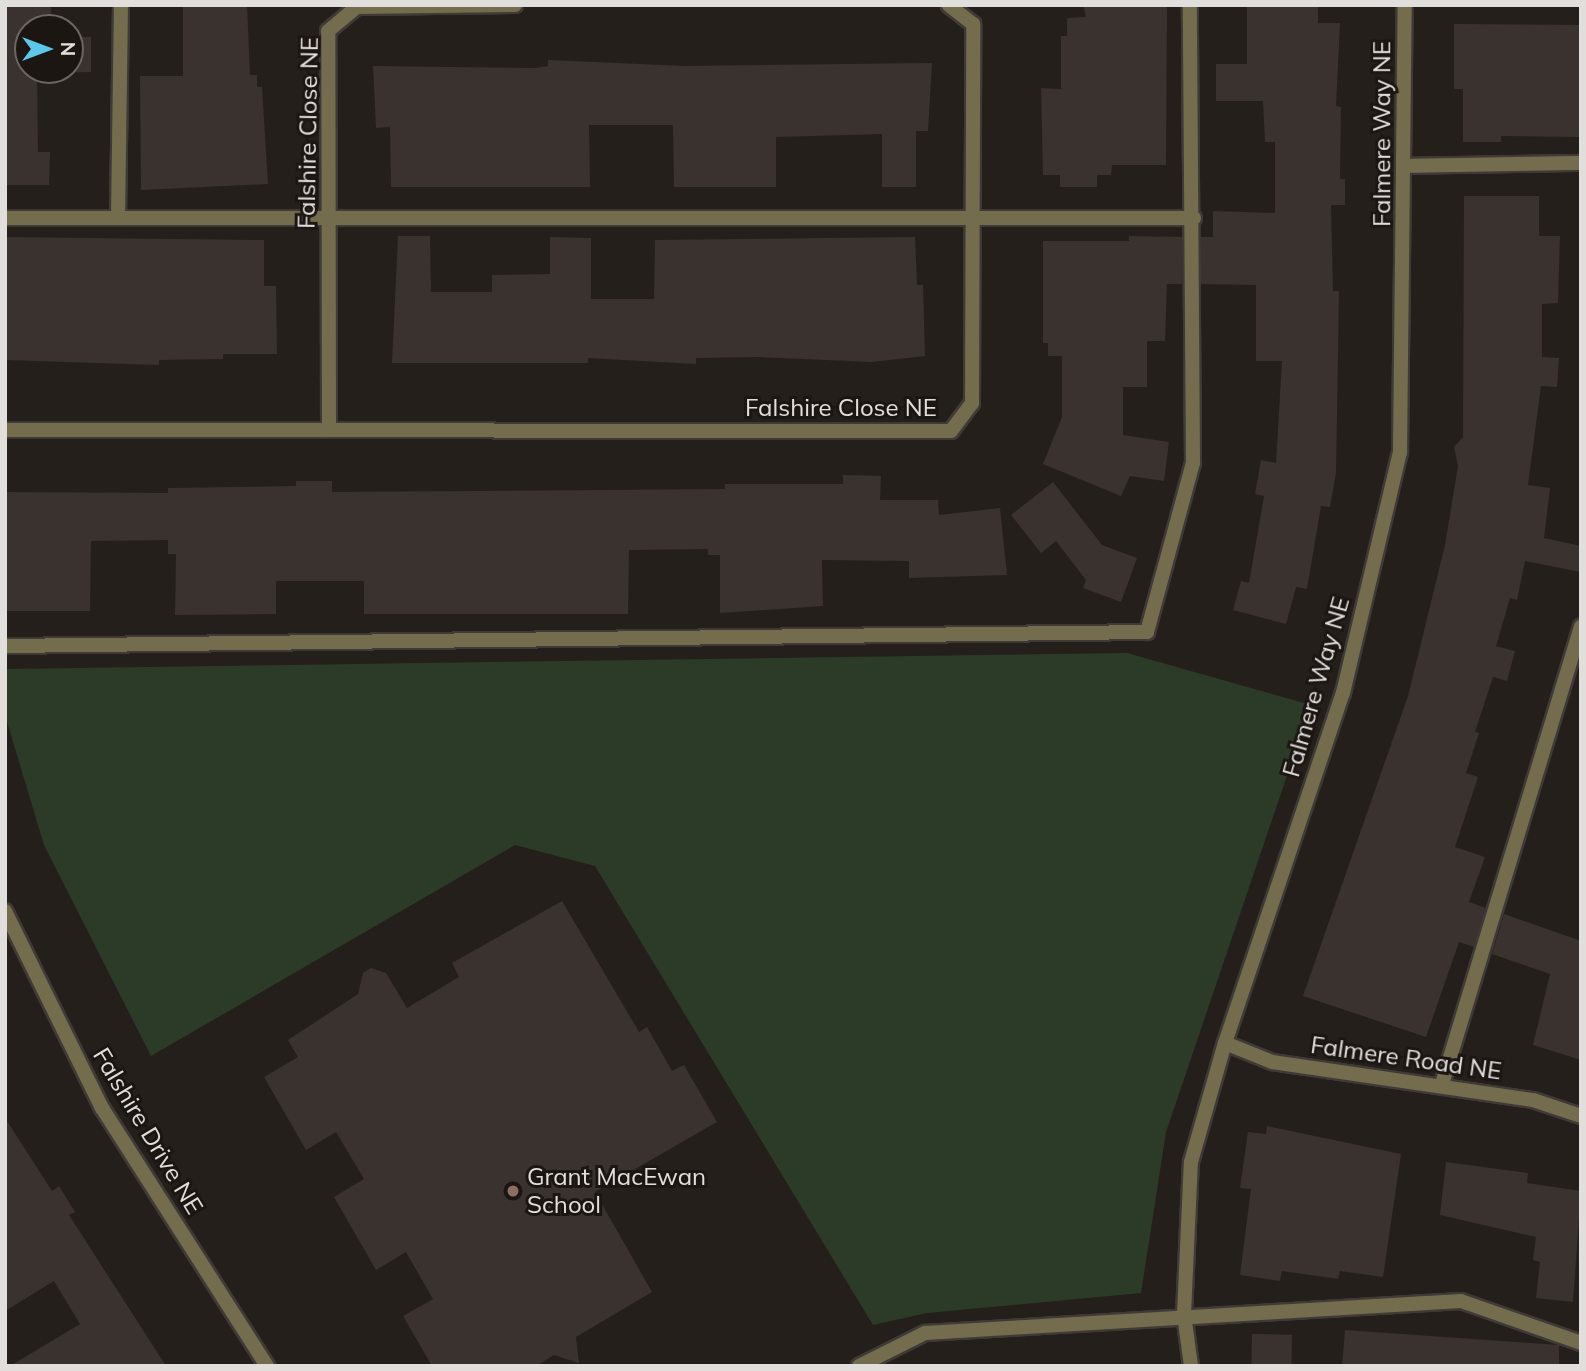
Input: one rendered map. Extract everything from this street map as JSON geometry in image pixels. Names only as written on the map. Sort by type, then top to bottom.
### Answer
[{"type":"street","points":[[118,218],[121,5]]},
{"type":"street","name":"Falshire Close NE","points":[[329,430],[328,30],[357,6],[515,5]]},
{"type":"street","name":"Falshire Close NE","points":[[5,430],[951,431],[972,403],[973,24],[949,5]]},
{"type":"street","points":[[5,646],[1147,632],[1193,463],[1194,218],[1190,5]]},
{"type":"street","name":"Falmere Way NE","points":[[1191,1366],[1184,1314],[1191,1162],[1224,1043],[1343,692],[1400,452],[1405,5]]},
{"type":"street","points":[[1405,166],[1581,163]]},
{"type":"street","points":[[5,218],[972,215],[1194,218]]},
{"type":"street","points":[[1442,1084],[1581,627]]},
{"type":"street","name":"Falshire Drive NE","points":[[5,911],[102,1108],[267,1366]]},
{"type":"street","name":"Falmere Road NE","points":[[1224,1043],[1272,1062],[1442,1084],[1533,1100],[1581,1116]]},
{"type":"street","points":[[859,1366],[925,1333],[1184,1314],[1461,1301],[1581,1343]]},
{"type":"green space","points":[[1127,653],[1311,705],[1166,1132],[1141,1293],[927,1313],[873,1325],[595,866],[515,845],[151,1056],[44,845],[5,715],[5,669]]},
{"type":"building","points":[[5,5],[51,5],[51,14],[14,14],[14,84],[37,84],[38,152],[50,152],[49,185],[5,185]]},
{"type":"building","points":[[183,5],[247,5],[250,75],[257,75],[257,87],[262,87],[268,184],[141,190],[140,76],[183,76]]},
{"type":"building","points":[[1083,5],[1167,5],[1166,165],[1112,165],[1111,175],[1097,175],[1097,187],[1060,187],[1060,175],[1043,175],[1041,88],[1061,89],[1061,36],[1067,36],[1067,18],[1086,17]]},
{"type":"building","points":[[1247,5],[1318,5],[1318,23],[1340,23],[1336,106],[1341,107],[1340,179],[1345,179],[1345,205],[1331,205],[1333,291],[1339,291],[1336,473],[1330,507],[1321,506],[1307,589],[1296,587],[1286,624],[1233,610],[1241,581],[1249,583],[1264,496],[1255,494],[1261,460],[1276,463],[1282,361],[1256,361],[1256,285],[1201,284],[1201,237],[1213,237],[1213,211],[1275,213],[1275,142],[1265,142],[1263,101],[1216,101],[1216,64],[1247,64]]},
{"type":"building","points":[[1454,24],[1581,25],[1581,137],[1501,136],[1501,142],[1463,142],[1463,89],[1454,89]]},
{"type":"building","points":[[84,37],[91,37],[91,72],[84,72]]},
{"type":"building","points":[[548,60],[685,66],[932,63],[928,131],[916,131],[916,187],[882,187],[882,134],[776,137],[776,187],[674,187],[673,125],[589,125],[590,187],[391,187],[390,127],[376,128],[373,66],[535,68],[548,66]]},
{"type":"building","points":[[1464,196],[1539,196],[1539,236],[1560,236],[1558,303],[1542,304],[1542,357],[1559,358],[1557,387],[1541,386],[1528,485],[1550,488],[1544,538],[1581,546],[1581,572],[1525,561],[1517,600],[1510,598],[1496,646],[1515,651],[1507,681],[1493,677],[1475,732],[1479,733],[1466,773],[1478,777],[1455,847],[1485,857],[1469,902],[1486,908],[1474,947],[1459,942],[1426,1037],[1303,996],[1408,696],[1445,545],[1458,466],[1454,447],[1463,437]]},
{"type":"building","points":[[398,236],[430,236],[431,292],[492,292],[492,275],[550,274],[550,237],[591,238],[591,299],[654,299],[655,240],[915,237],[917,285],[923,285],[925,356],[872,362],[759,357],[696,358],[696,364],[588,358],[588,363],[392,363]]},
{"type":"building","points":[[1129,236],[1182,237],[1182,284],[1167,284],[1165,341],[1147,341],[1147,387],[1123,387],[1123,435],[1169,442],[1164,481],[1130,476],[1121,496],[1043,464],[1062,417],[1062,356],[1048,356],[1048,343],[1043,343],[1043,241],[1129,241]]},
{"type":"building","points":[[5,237],[264,240],[264,286],[276,286],[277,354],[223,354],[223,359],[159,360],[159,365],[5,360]]},
{"type":"building","points":[[843,475],[881,476],[880,500],[938,500],[939,515],[1000,508],[1007,575],[909,578],[909,561],[822,560],[823,606],[720,613],[720,555],[708,555],[708,549],[629,550],[628,614],[364,614],[364,581],[276,581],[276,614],[175,615],[176,554],[168,554],[168,540],[91,541],[90,611],[5,611],[5,492],[168,493],[168,488],[296,486],[296,481],[332,481],[332,492],[725,489],[725,484],[843,484]]},
{"type":"building","points":[[1053,482],[1102,545],[1137,558],[1121,602],[1083,588],[1086,580],[1056,541],[1041,553],[1011,515]]},
{"type":"building","points":[[562,901],[639,1032],[647,1027],[672,1071],[684,1065],[717,1122],[595,1192],[652,1292],[576,1337],[579,1363],[554,1355],[536,1366],[432,1366],[403,1316],[433,1299],[406,1252],[376,1270],[334,1197],[364,1179],[336,1132],[306,1150],[264,1077],[298,1057],[288,1040],[358,994],[363,973],[371,968],[386,973],[407,1008],[459,977],[452,963]]},
{"type":"building","points":[[1504,914],[1581,941],[1581,1060],[1533,1045],[1550,974],[1492,954]]},
{"type":"building","points":[[5,1118],[52,1191],[59,1186],[75,1212],[69,1215],[166,1366],[10,1366],[80,1324],[54,1281],[5,1311]]},
{"type":"building","points":[[1267,1126],[1401,1154],[1383,1277],[1340,1271],[1338,1279],[1282,1271],[1280,1281],[1240,1275],[1251,1189],[1240,1188],[1248,1132],[1266,1134]]},
{"type":"building","points":[[1446,1162],[1528,1173],[1527,1183],[1581,1191],[1573,1302],[1536,1298],[1540,1262],[1533,1260],[1536,1237],[1440,1215]]},
{"type":"building","points":[[1345,1330],[1559,1345],[1559,1366],[1342,1366]]},
{"type":"building","points":[[1252,1334],[1292,1335],[1291,1366],[1251,1366]]},
{"type":"place","name":"Grant MacEwan School","points":[[513,1191]]}]
